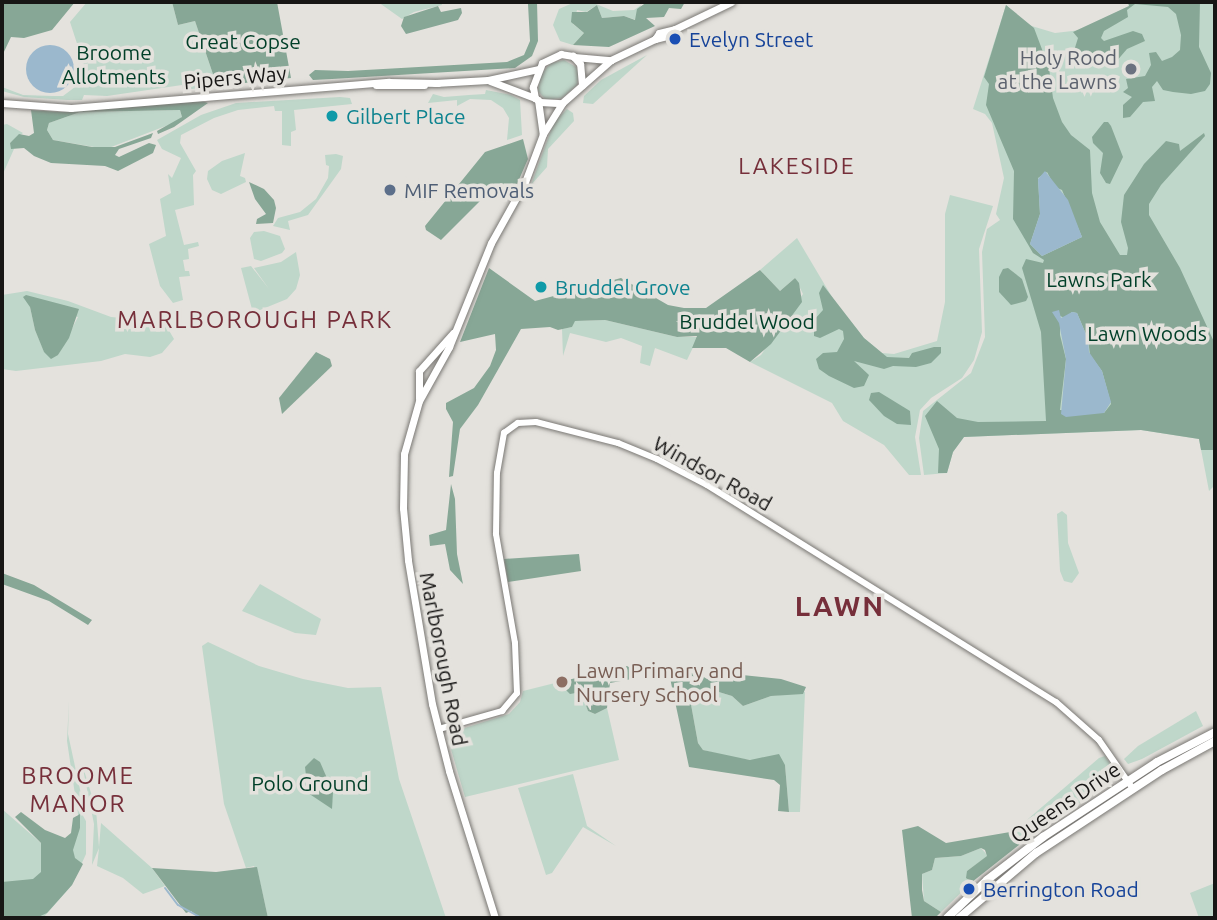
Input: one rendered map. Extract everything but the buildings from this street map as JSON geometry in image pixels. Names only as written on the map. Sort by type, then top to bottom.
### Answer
[{"type":"main road","points":[[611,60],[564,54],[553,56],[538,69],[533,84],[537,99],[552,105],[562,103],[611,60],[655,39],[659,33],[675,29],[731,2]]},
{"type":"main road","points":[[574,57],[582,70],[582,85]]},
{"type":"main road","name":"Pipers Way","points":[[2,101],[71,108],[376,85],[384,88],[488,80],[538,69]]},
{"type":"main road","name":"Pipers Way","points":[[488,80],[537,99]]},
{"type":"main road","name":"Marlborough Road","points":[[537,99],[543,134]]},
{"type":"main road","name":"Marlborough Road","points":[[419,401],[454,333],[491,243],[530,172],[543,134],[562,103]]},
{"type":"main road","name":"Marlborough Road","points":[[422,368],[454,333]]},
{"type":"main road","points":[[422,368],[430,369],[432,378],[420,379],[418,374],[422,368]]},
{"type":"main road","name":"Marlborough Road","points":[[420,379],[419,401],[404,454],[404,520],[411,583],[449,771],[495,918]]},
{"type":"main road","name":"Queens Drive","points":[[947,918],[1017,855],[1215,732]]},
{"type":"main road","name":"Queens Drive","points":[[959,918],[1022,863],[1131,785],[1215,741]]},
{"type":"street","name":"Windsor Road","points":[[439,729],[502,711],[517,693],[516,650],[499,559],[495,498],[502,439],[513,425],[529,421],[618,443],[657,459],[706,485],[1056,702],[1099,740],[1131,785]]},
{"type":"green space","points":[[2,2],[75,2],[52,30],[24,38],[11,37],[2,56]]},
{"type":"green space","name":"Broome Allotments","points":[[87,2],[172,2],[178,25],[195,21],[217,86],[183,90],[182,85],[107,96],[84,95],[82,100],[24,97],[2,91],[2,87],[23,95],[63,96],[75,87],[84,65],[70,22]]},
{"type":"green space","name":"Great Copse","points":[[172,2],[277,2],[291,78],[217,86],[195,21],[178,25]]},
{"type":"green space","points":[[378,2],[441,2],[442,5],[414,12],[402,19]]},
{"type":"green space","points":[[525,2],[537,2],[538,41],[532,56],[515,68],[313,80],[309,75],[315,70],[348,71],[507,62],[524,55],[530,41],[528,4]]},
{"type":"green space","points":[[575,2],[596,4],[613,11],[634,10],[641,5],[636,20],[624,16],[602,18],[597,5],[586,12],[577,10],[573,24],[584,33],[573,45],[560,41],[553,25],[559,9]]},
{"type":"green space","points":[[647,2],[685,2],[681,9],[669,8],[664,17],[646,18],[655,26],[609,47],[573,45],[584,33],[571,22],[572,12],[587,12],[597,5],[602,18],[624,16],[635,20],[637,9]]},
{"type":"green space","name":"Lawns Park","points":[[1128,2],[1215,2],[1215,485],[1209,491],[1199,439],[1141,430],[964,437],[953,452],[947,473],[924,475],[919,438],[923,411],[971,373],[985,337],[982,252],[987,229],[1000,220],[996,214],[1004,178],[992,123],[985,114],[973,109],[1006,5],[1025,24],[1055,33],[1081,30],[1129,6]]},
{"type":"green space","points":[[1128,2],[1200,2],[1199,47],[1211,73],[1210,84],[1205,91],[1191,94],[1163,90],[1157,81],[1152,87],[1155,101],[1143,102],[1130,117],[1123,118],[1123,105],[1132,97],[1123,92],[1128,88],[1126,79],[1145,76],[1151,65],[1149,53],[1156,52],[1162,61],[1172,57],[1180,50],[1181,35],[1176,14],[1168,7],[1135,4],[1127,10],[1128,17],[1104,31],[1101,38],[1104,41],[1133,31],[1142,34],[1145,41],[1127,49],[1115,63],[1100,63],[1073,54],[1078,38],[1073,32],[1129,6]]},
{"type":"green space","name":"Lawn Woods","points":[[1006,5],[1034,28],[1049,68],[1053,98],[1062,122],[1071,135],[1090,150],[1092,193],[1100,222],[1120,255],[1127,255],[1128,248],[1121,222],[1124,195],[1144,164],[1166,141],[1179,144],[1180,151],[1204,133],[1205,136],[1161,185],[1149,204],[1149,215],[1180,268],[1215,344],[1215,450],[1201,450],[1199,439],[1141,430],[964,437],[953,452],[947,473],[938,473],[939,449],[925,416],[937,401],[957,418],[978,422],[1046,421],[1041,332],[1022,268],[1026,259],[1043,263],[1044,260],[1033,253],[1013,219],[1014,171],[986,105],[989,84],[984,77]],"holes":[[[1047,172],[1055,187],[1062,190],[1082,237],[1042,256],[1030,244],[1040,214],[1038,178]],[[1072,312],[1077,313],[1088,339],[1090,355],[1102,371],[1111,404],[1104,413],[1060,410],[1066,359],[1060,335],[1060,316],[1065,318]]]},
{"type":"green space","points":[[438,6],[441,12],[461,8],[462,13],[458,20],[406,34],[401,26],[404,17]]},
{"type":"green space","points":[[647,55],[593,104],[583,103],[584,96],[601,80]]},
{"type":"green space","points":[[564,60],[576,67],[579,74],[577,85],[562,98],[546,100],[538,91],[541,74],[551,63]]},
{"type":"green space","points":[[486,90],[511,95],[520,100],[522,135],[507,140],[509,118],[503,108],[491,100],[470,99],[457,106],[457,100],[428,103],[433,94],[444,97],[485,94]]},
{"type":"green space","points":[[350,98],[352,104],[294,110],[296,130],[291,132],[291,146],[282,145],[282,111],[275,111],[274,106],[238,110],[214,118],[181,135],[180,143],[196,171],[193,175],[194,205],[175,210],[184,245],[198,242],[199,246],[188,249],[189,259],[183,260],[185,271],[189,271],[190,276],[179,277],[183,300],[173,303],[160,286],[149,244],[166,236],[160,199],[171,193],[168,174],[172,178],[181,158],[162,149],[157,140],[201,115],[236,103]]},
{"type":"green space","points":[[202,101],[208,103],[174,127],[158,134],[157,131],[182,117],[180,110],[80,112],[49,123],[47,130],[53,140],[92,147],[115,147],[153,133],[151,138],[119,149],[115,155],[119,157],[149,143],[156,145],[153,153],[118,171],[105,166],[51,163],[34,156],[24,148],[11,149],[10,143],[19,134],[29,136],[34,133],[31,110],[61,112]]},
{"type":"green space","points":[[567,109],[573,113],[574,121],[548,149],[547,167],[531,185],[554,122]]},
{"type":"green space","points":[[180,110],[182,117],[176,122],[106,149],[53,140],[47,130],[49,123],[80,112]]},
{"type":"green space","points":[[1104,122],[1111,126],[1123,157],[1110,184],[1106,183],[1100,173],[1103,153],[1093,143],[1092,137]]},
{"type":"green space","points":[[7,124],[23,133],[10,143],[14,149],[2,176],[2,125]]},
{"type":"green space","points":[[523,139],[528,159],[514,191],[501,183],[493,188],[441,240],[426,230],[425,226],[485,152]]},
{"type":"green space","points":[[245,153],[240,176],[245,178],[246,182],[221,194],[212,190],[207,179],[208,171],[222,161]]},
{"type":"green space","points":[[325,155],[343,156],[341,169],[308,215],[288,221],[290,230],[273,226],[278,218],[300,212],[316,199],[328,178],[329,166],[326,165]]},
{"type":"green space","points":[[249,182],[264,189],[274,200],[276,208],[273,223],[256,224],[257,219],[266,214],[255,199]]},
{"type":"green space","points":[[950,195],[993,206],[979,249],[982,332],[974,360],[962,378],[931,398],[920,410],[915,437],[921,475],[909,475],[884,445],[843,421],[832,403],[750,362],[761,355],[803,294],[795,278],[780,291],[760,270],[797,238],[835,302],[864,338],[882,353],[894,354],[937,341],[945,302],[945,214]]},
{"type":"green space","points":[[264,231],[280,236],[285,249],[282,253],[261,261],[254,259],[250,238],[254,232]]},
{"type":"green space","points":[[296,252],[300,275],[296,289],[287,299],[253,313],[241,268],[251,266],[269,289],[254,268],[281,262]]},
{"type":"green space","name":"Bruddel Wood","points":[[489,268],[535,301],[621,278],[668,305],[706,308],[760,270],[780,291],[795,278],[799,283],[802,302],[771,344],[750,362],[726,348],[692,348],[697,336],[677,337],[605,320],[575,321],[572,327],[558,330],[550,327],[521,329],[478,405],[460,429],[453,476],[449,477],[453,422],[446,403],[474,388],[490,366],[496,350],[495,334],[460,342]]},
{"type":"green space","points":[[1008,268],[1022,279],[1028,297],[1026,301],[1011,305],[999,292],[999,277],[1003,269]]},
{"type":"green space","points":[[823,285],[864,338],[887,357],[909,358],[912,353],[934,347],[941,347],[941,353],[931,363],[916,367],[893,366],[884,369],[854,361],[869,375],[864,386],[854,388],[829,376],[819,369],[816,359],[823,353],[837,352],[844,339],[843,331],[839,329],[820,338],[814,336],[814,320],[823,310],[819,293]]},
{"type":"green space","points":[[27,291],[68,301],[111,317],[164,322],[174,339],[162,353],[150,357],[125,354],[101,361],[16,371],[2,369],[2,295]],"holes":[[[30,307],[78,317],[58,355],[44,351],[35,330]]]},
{"type":"green space","points":[[26,295],[79,309],[69,338],[58,355],[51,359],[44,352],[35,330],[30,307],[23,297]]},
{"type":"green space","points":[[605,320],[677,337],[698,337],[687,360],[655,348],[650,366],[640,363],[642,346],[621,338],[606,342],[570,333],[563,356],[562,329],[572,327],[574,321]]},
{"type":"green space","points":[[316,352],[330,359],[332,366],[282,414],[279,398]]},
{"type":"green space","points":[[879,392],[910,411],[911,425],[897,424],[884,416],[869,400],[871,393]]},
{"type":"green space","points":[[451,484],[455,499],[457,554],[463,584],[450,570],[445,544],[430,546],[429,535],[446,530]]},
{"type":"green space","points":[[1062,511],[1067,515],[1068,543],[1079,573],[1072,583],[1064,581],[1060,571],[1057,514]]},
{"type":"green space","points":[[579,554],[581,571],[508,582],[504,559]]},
{"type":"green space","points":[[2,573],[34,585],[92,620],[88,625],[49,601],[2,584]]},
{"type":"green space","points":[[260,584],[321,619],[316,635],[295,633],[242,611]]},
{"type":"green space","name":"Polo Ground","points":[[208,642],[259,666],[303,679],[348,688],[381,687],[399,779],[446,918],[268,918],[258,873],[254,866],[246,868],[224,804],[202,646]]},
{"type":"green space","points":[[684,665],[707,679],[723,673],[781,679],[806,687],[803,694],[771,696],[743,706],[732,696],[709,689],[694,690],[690,699],[698,743],[703,750],[750,760],[779,754],[785,765],[789,812],[778,811],[780,785],[774,780],[689,767],[670,678],[675,668]]},
{"type":"green space","points":[[627,666],[637,672],[632,679],[610,683],[607,708],[595,714],[588,711],[581,692],[570,694],[565,689],[557,690],[555,683]]},
{"type":"green space","points":[[555,683],[557,690],[581,692],[588,711],[595,714],[607,708],[619,760],[465,797],[448,739],[452,732],[509,714],[520,702],[523,691]]},
{"type":"green space","points":[[709,689],[732,696],[743,706],[771,696],[805,692],[800,812],[789,812],[785,765],[703,750],[698,743],[690,699],[694,690]]},
{"type":"green space","points":[[69,700],[68,734],[86,817],[86,854],[72,885],[43,918],[17,918],[80,828],[67,741]]},
{"type":"green space","points":[[1196,711],[1203,726],[1142,759],[1128,764],[1124,759],[1138,746]]},
{"type":"green space","points":[[1105,756],[1116,772],[1109,782],[1019,845],[1021,839],[1016,831],[1024,834],[1027,831],[1025,823],[1028,819],[1099,758]]},
{"type":"green space","points":[[314,758],[320,762],[333,792],[332,809],[308,793],[305,767]]},
{"type":"green space","points":[[82,764],[96,809],[99,847],[101,823],[152,868],[165,886],[143,894],[123,878],[97,866],[99,848],[92,865],[94,824]]},
{"type":"green space","points":[[573,774],[587,826],[616,846],[583,827],[552,873],[546,875],[518,788]]},
{"type":"green space","points":[[2,809],[41,843],[66,844],[3,918]]},
{"type":"green space","points":[[21,812],[45,830],[65,838],[71,833],[73,818],[80,814],[80,828],[73,850],[75,858],[83,864],[72,885],[47,913],[36,918],[2,918],[2,882],[33,879],[41,872],[41,843],[15,817]]},
{"type":"green space","points":[[918,826],[946,843],[1016,831],[1021,840],[1019,845],[972,882],[966,878],[967,871],[987,856],[985,850],[981,848],[961,856],[935,858],[932,870],[922,874],[922,890],[924,901],[941,912],[935,918],[912,918],[902,830]]},
{"type":"green space","points":[[981,848],[988,856],[967,871],[968,881],[972,882],[941,912],[924,901],[922,874],[932,870],[935,858],[961,856]]},
{"type":"green space","points":[[257,867],[268,918],[200,918],[191,911],[186,913],[152,868],[216,872]]},
{"type":"green space","points":[[1215,883],[1215,918],[1199,918],[1190,893]]},
{"type":"water","points":[[50,45],[67,52],[74,69],[67,86],[50,93],[33,86],[26,69],[33,52]]},
{"type":"water","points":[[1045,171],[1068,200],[1082,237],[1042,256],[1030,244],[1040,214],[1038,179]]},
{"type":"water","points":[[1059,310],[1061,318],[1072,312],[1077,313],[1088,339],[1089,352],[1102,371],[1111,402],[1104,413],[1066,417],[1061,414],[1066,359],[1059,323],[1052,312]]},
{"type":"waterway","points":[[165,888],[178,905],[201,918]]},
{"type":"place","name":"Evelyn Street","points":[[675,39]]},
{"type":"place","name":"Holy Rood at the Lawns","points":[[1131,69]]},
{"type":"place","name":"Gilbert Place","points":[[332,116]]},
{"type":"place","name":"MIF Removals","points":[[390,190]]},
{"type":"place","name":"Bruddel Grove","points":[[541,287]]},
{"type":"place","name":"Lawn Primary and Nursery School","points":[[562,682]]},
{"type":"place","name":"Berrington Road","points":[[969,889]]},
{"type":"district","name":"LAKESIDE","points":[[797,166]]},
{"type":"district","name":"MARLBOROUGH PARK","points":[[255,320]]},
{"type":"district","name":"LAWN","points":[[840,606]]},
{"type":"district","name":"BROOME MANOR","points":[[78,790]]}]
